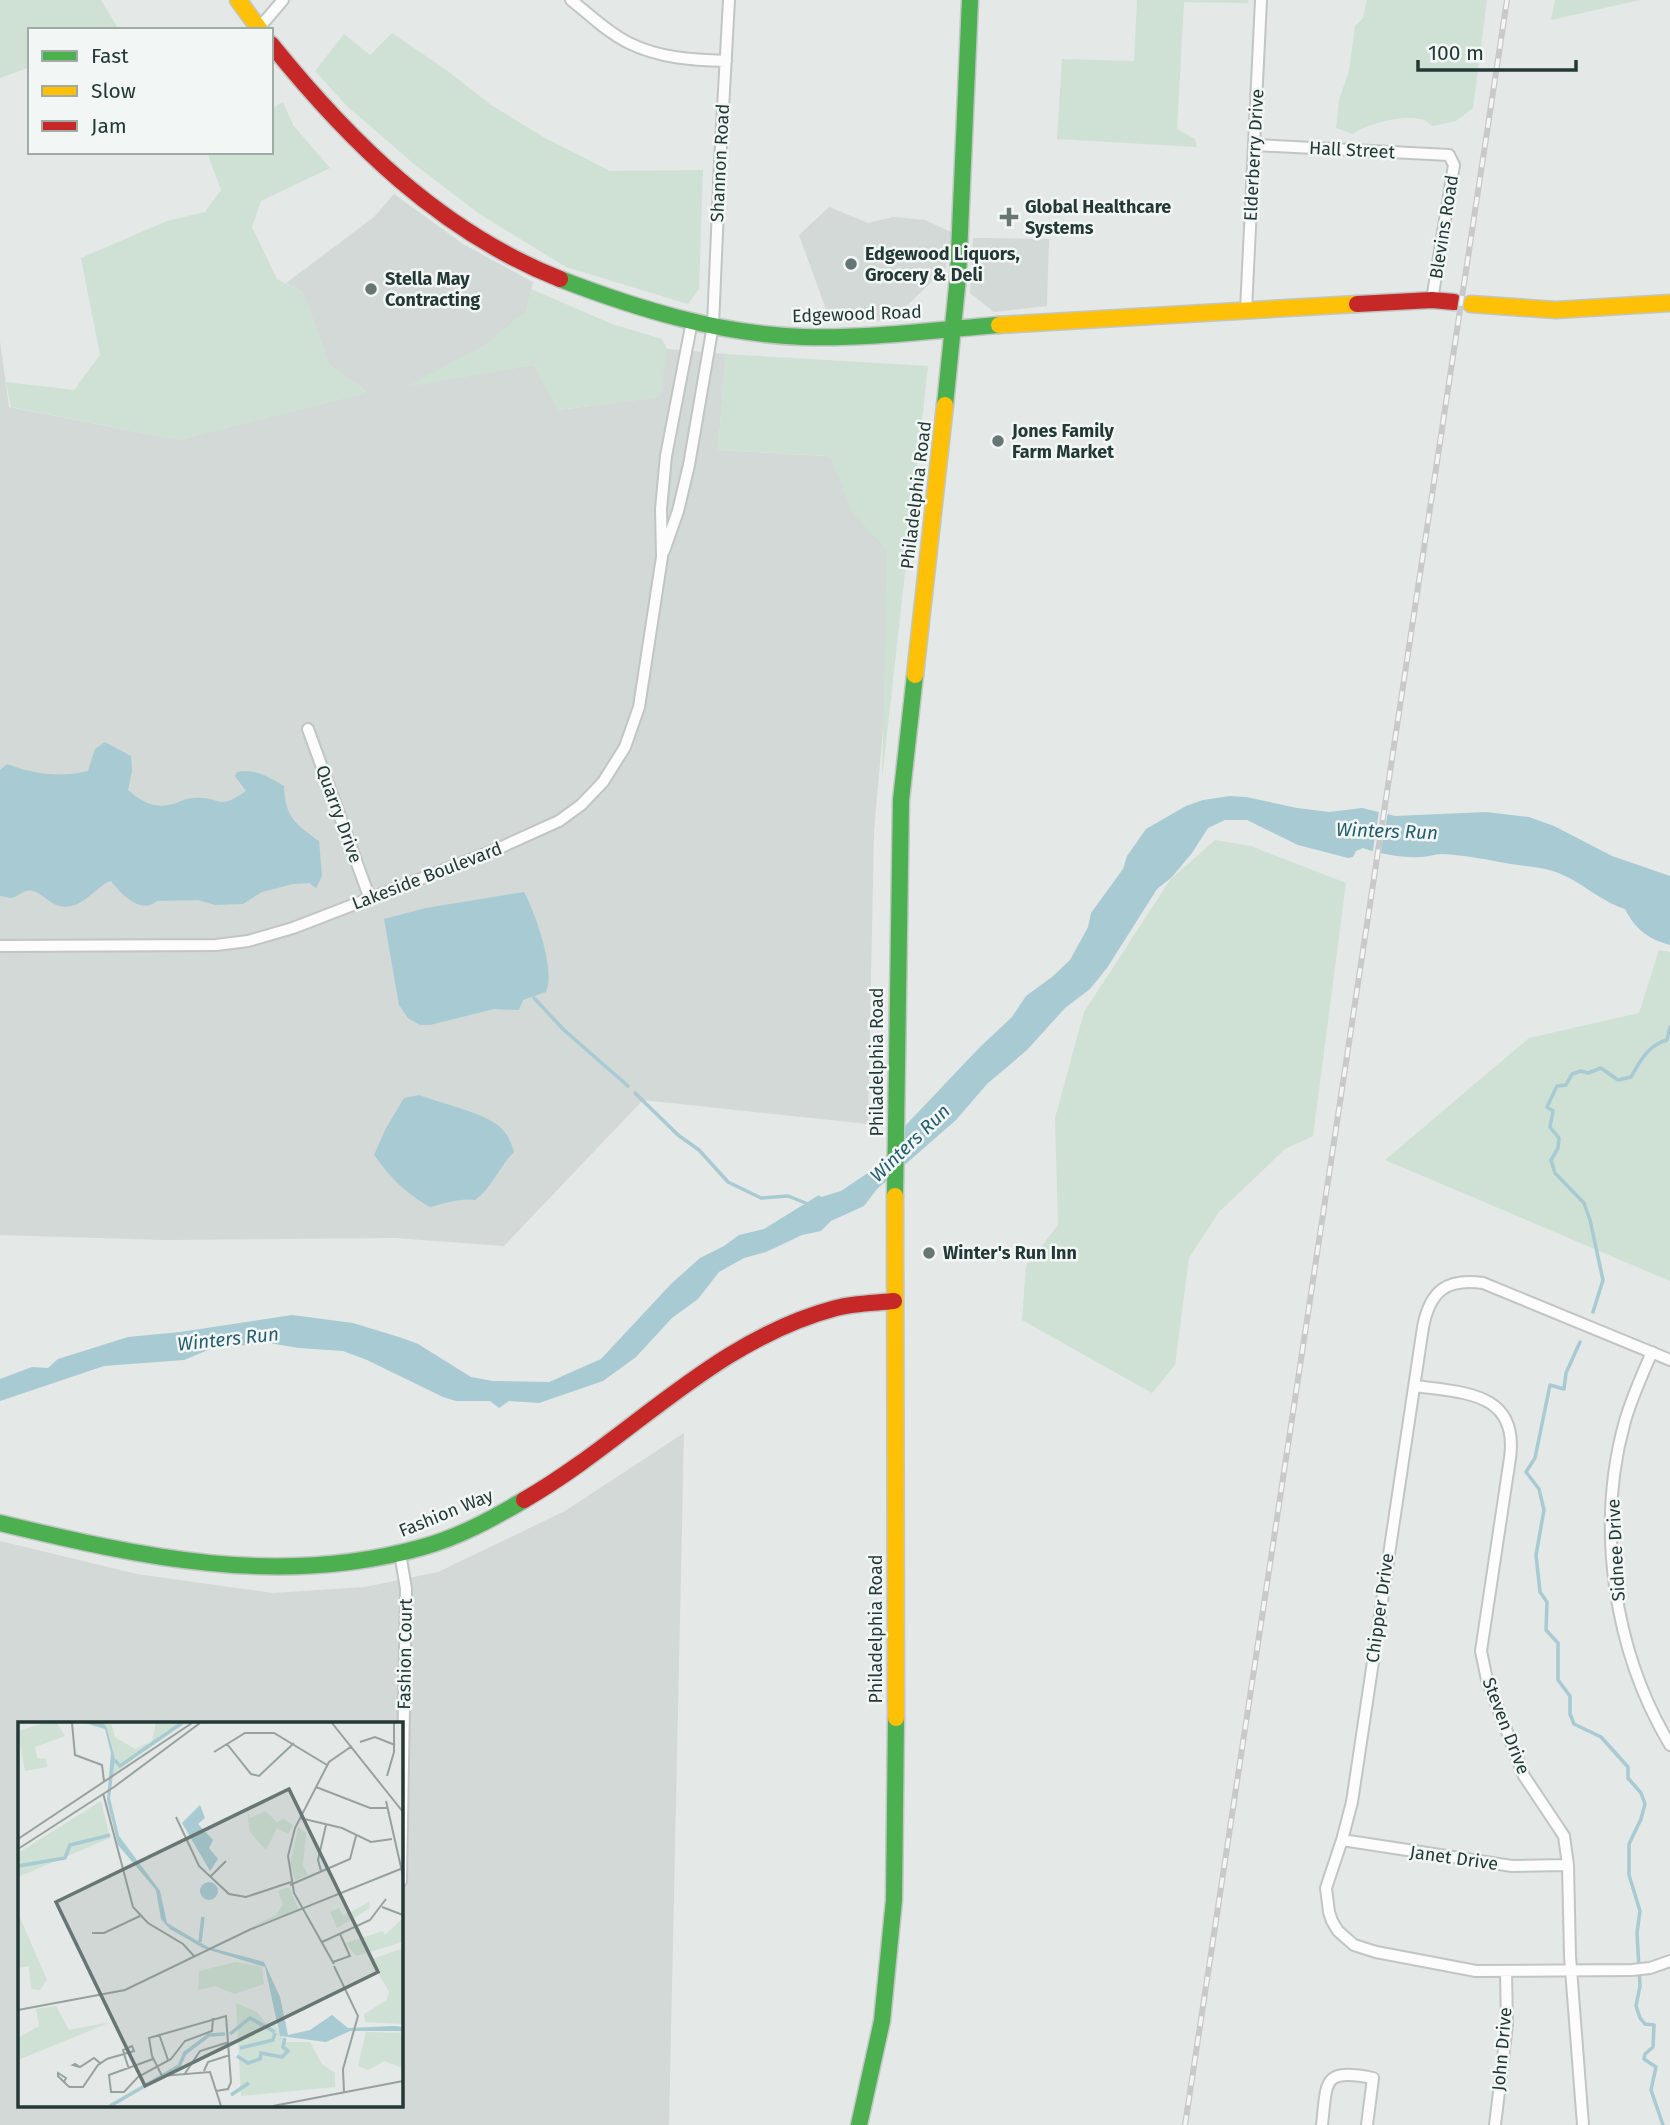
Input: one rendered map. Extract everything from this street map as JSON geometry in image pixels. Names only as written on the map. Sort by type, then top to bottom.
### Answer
[{"type":"street","points":[[238,0],[258,28]]},
{"type":"street","points":[[260,28],[283,0]]},
{"type":"street","points":[[571,0],[612,33],[639,47],[678,58],[726,61]]},
{"type":"street","name":"Shannon Road","points":[[713,325],[729,0]]},
{"type":"street","name":"Philadelphia Road","points":[[859,2125],[882,2021],[894,1900],[894,1301],[901,800],[954,329],[970,0]]},
{"type":"street","name":"Elderberry Drive","points":[[1246,310],[1261,0]]},
{"type":"street","name":"Edgewood Road","points":[[273,47],[312,97],[344,131],[391,175],[459,226],[515,259],[564,281],[618,301],[713,325],[785,335],[876,336],[1432,300],[1556,310],[1670,303]]},
{"type":"street","name":"Hall Street","points":[[1255,145],[1449,155]]},
{"type":"street","name":"Blevins Road","points":[[1432,300],[1454,165],[1449,155]]},
{"type":"street","name":"Lakeside Boulevard","points":[[0,946],[216,945],[273,935],[539,831],[559,821],[592,795],[625,747],[636,717],[646,672],[662,557],[661,509],[666,456],[692,321]]},
{"type":"street","name":"Lakeside Boulevard","points":[[662,557],[678,511],[689,465],[713,325]]},
{"type":"street","name":"Quarry Drive","points":[[308,729],[370,898]]},
{"type":"street","name":"Chipper Drive","points":[[1670,1360],[1483,1283],[1460,1282],[1440,1290],[1434,1297],[1426,1312],[1352,1802],[1326,1888],[1329,1912],[1338,1931],[1347,1939],[1376,1952],[1476,1971],[1506,1972],[1632,1970],[1650,1968],[1670,1961]]},
{"type":"street","name":"Fashion Way","points":[[0,1523],[135,1554],[240,1568],[310,1569],[400,1553],[471,1528],[512,1507],[710,1368],[760,1338],[788,1324],[834,1308],[894,1301]]},
{"type":"street","name":"Sidnee Drive","points":[[1652,1352],[1634,1392],[1620,1442],[1613,1497],[1612,1552],[1616,1595],[1630,1653],[1644,1693],[1670,1745]]},
{"type":"street","name":"Steven Drive","points":[[1416,1386],[1468,1393],[1491,1402],[1499,1409],[1509,1428],[1512,1446],[1483,1633],[1482,1659],[1487,1680],[1524,1776],[1564,1836],[1583,2125]]},
{"type":"street","name":"Fashion Court","points":[[400,1553],[406,1589],[402,1823]]},
{"type":"street","name":"Janet Drive","points":[[1342,1840],[1512,1867],[1567,1865]]},
{"type":"street","name":"John Drive","points":[[1495,2125],[1507,2025],[1506,1972]]},
{"type":"street","points":[[1322,2125],[1329,2085],[1336,2075],[1342,2073],[1373,2078],[1367,2125]]},
{"type":"shaded area","points":[[394,194],[463,244],[533,282],[526,313],[489,343],[409,386],[533,365],[559,410],[659,397],[667,349],[726,354],[718,450],[842,457],[898,559],[874,831],[868,1124],[643,1100],[504,1246],[395,1238],[163,1240],[0,1235],[0,341],[9,407],[179,440],[367,392],[329,364],[303,292],[286,283],[374,217]]},
{"type":"shaded area","points":[[829,207],[868,223],[893,217],[925,220],[951,232],[946,268],[892,320],[831,323],[799,235]]},
{"type":"shaded area","points":[[973,238],[1049,239],[1047,306],[994,312],[970,293]]},
{"type":"shaded area","points":[[684,1433],[669,2125],[0,2125],[0,1541],[137,1574],[273,1593],[365,1587],[438,1572],[565,1511]]},
{"type":"green space","points":[[0,0],[101,0],[118,28],[28,28],[28,68],[0,78]]},
{"type":"green space","points":[[1137,0],[1248,0],[1248,3],[1184,2],[1177,129],[1195,139],[1197,147],[1057,139],[1062,59],[1134,61]]},
{"type":"green space","points":[[1367,0],[1487,0],[1473,108],[1456,121],[1433,126],[1424,120],[1407,118],[1377,123],[1353,134],[1336,128],[1339,100],[1349,71],[1355,26],[1363,18]]},
{"type":"green space","points":[[1555,0],[1640,0],[1551,20]]},
{"type":"green space","points":[[392,33],[491,105],[545,138],[610,171],[703,170],[699,289],[688,304],[566,267],[478,213],[414,164],[347,106],[315,71],[344,34],[370,55]]},
{"type":"green space","points":[[283,102],[293,125],[330,168],[261,201],[252,227],[277,279],[303,292],[329,364],[368,393],[179,440],[11,407],[6,382],[74,390],[100,355],[81,258],[167,221],[205,212],[221,190],[208,154],[273,154],[273,108]]},
{"type":"green space","points":[[531,289],[612,324],[662,339],[667,349],[660,397],[558,410],[533,365],[406,387],[489,343],[526,313]]},
{"type":"green space","points":[[726,354],[928,366],[882,779],[887,550],[853,514],[830,456],[718,450]]},
{"type":"green space","points":[[1215,840],[1251,846],[1346,883],[1313,1136],[1285,1149],[1219,1212],[1189,1258],[1175,1365],[1152,1393],[1022,1320],[1026,1266],[1058,1225],[1055,1118],[1084,1012],[1170,880]]},
{"type":"green space","points":[[1659,950],[1670,952],[1670,1281],[1385,1160],[1529,1038],[1639,1013]]},
{"type":"water","points":[[105,742],[131,756],[132,771],[128,790],[154,805],[173,804],[194,798],[229,801],[246,791],[235,776],[237,772],[243,771],[255,772],[284,786],[289,813],[304,830],[319,841],[322,876],[316,888],[309,883],[293,884],[262,892],[243,904],[215,905],[198,900],[157,901],[144,906],[126,897],[111,881],[80,903],[63,907],[32,891],[11,898],[0,896],[0,770],[7,764],[47,774],[88,771],[95,749]]},
{"type":"water","name":"Winters Run","points":[[1230,796],[1329,812],[1362,808],[1395,816],[1486,812],[1529,817],[1554,826],[1612,856],[1670,876],[1670,945],[1643,932],[1625,909],[1549,870],[1459,855],[1407,857],[1363,848],[1348,858],[1298,845],[1247,820],[1225,820],[1208,828],[1172,877],[1157,889],[1107,968],[1090,989],[1065,1008],[1027,1050],[987,1084],[956,1120],[877,1189],[864,1206],[831,1221],[821,1231],[802,1235],[766,1252],[744,1258],[719,1272],[698,1299],[672,1318],[636,1357],[603,1381],[539,1403],[509,1401],[499,1408],[490,1401],[456,1401],[443,1397],[343,1351],[269,1343],[213,1348],[184,1360],[104,1366],[0,1401],[0,1379],[32,1367],[48,1368],[58,1359],[128,1337],[292,1315],[353,1323],[402,1338],[418,1344],[471,1377],[493,1381],[549,1382],[601,1359],[671,1284],[700,1258],[739,1235],[764,1229],[819,1195],[821,1197],[841,1191],[881,1164],[892,1152],[906,1125],[1012,1017],[1026,996],[1070,960],[1088,927],[1091,913],[1123,869],[1127,856],[1146,829],[1186,806]]},
{"type":"water","points":[[524,892],[546,956],[546,992],[523,1000],[519,1010],[494,1009],[430,1025],[420,1025],[408,1018],[399,1005],[384,919],[426,908]]},
{"type":"water","points":[[419,1095],[484,1117],[494,1122],[506,1134],[514,1152],[475,1200],[458,1200],[430,1207],[399,1184],[374,1155],[404,1098]]},
{"type":"pier","points":[[1379,811],[1388,812],[1380,856],[1372,856]]},
{"type":"waterway","points":[[534,998],[564,1030],[628,1086]]},
{"type":"waterway","points":[[1593,1312],[1603,1280],[1590,1220],[1584,1203],[1555,1173],[1551,1160],[1558,1148],[1559,1138],[1550,1127],[1553,1111],[1547,1107],[1557,1086],[1566,1085],[1572,1074],[1581,1071],[1588,1073],[1601,1068],[1618,1080],[1631,1077],[1650,1050],[1667,1040],[1670,1027]]},
{"type":"waterway","points":[[635,1093],[678,1135],[699,1150],[728,1182],[761,1198],[788,1196],[808,1204]]},
{"type":"waterway","points":[[1580,1342],[1566,1373],[1564,1389],[1550,1385],[1535,1458],[1526,1472],[1539,1489],[1544,1510],[1536,1555],[1540,1592],[1547,1602],[1546,1630],[1558,1643],[1558,1680],[1570,1696],[1570,1714],[1574,1724],[1601,1737],[1628,1767],[1628,1778],[1641,1793],[1645,1804],[1629,1844],[1629,1875],[1640,1911],[1637,1933],[1640,1986],[1636,2006],[1645,2024],[1654,2025],[1653,2047],[1645,2054],[1644,2059],[1656,2067],[1651,2090],[1663,2125]]},
{"type":"railway","points":[[1185,2125],[1507,0]]},
{"type":"traffic: fast","points":[[945,405],[958,277],[970,0]]},
{"type":"traffic: fast","points":[[560,279],[679,318],[772,335],[852,337],[999,325]]},
{"type":"traffic: fast","points":[[895,1196],[901,800],[915,675]]},
{"type":"traffic: fast","points":[[0,1523],[158,1556],[263,1566],[316,1565],[369,1559],[436,1543],[475,1527],[524,1500]]},
{"type":"traffic: fast","points":[[859,2125],[882,2021],[894,1900],[896,1718]]},
{"type":"traffic: slow","points":[[238,0],[259,28]]},
{"type":"traffic: slow","points":[[1471,304],[1556,310],[1670,303]]},
{"type":"traffic: slow","points":[[999,325],[1357,304]]},
{"type":"traffic: slow","points":[[915,675],[945,405]]},
{"type":"traffic: slow","points":[[895,1196],[896,1718]]},
{"type":"traffic: jam","points":[[273,46],[333,115],[400,181],[476,236],[560,279]]},
{"type":"traffic: jam","points":[[1357,304],[1432,300],[1454,302]]},
{"type":"traffic: jam","points":[[524,1500],[563,1476],[674,1393],[751,1343],[792,1323],[836,1308],[894,1301]]},
{"type":"place","name":"Global Healthcare Systems","points":[[1009,217]]},
{"type":"place","name":"Edgewood Liquors, Grocery & Deli","points":[[851,264]]},
{"type":"place","name":"Stella May Contracting","points":[[371,289]]},
{"type":"place","name":"Jones Family Farm Market","points":[[998,441]]},
{"type":"place","name":"Winter's Run Inn","points":[[929,1253]]}]
